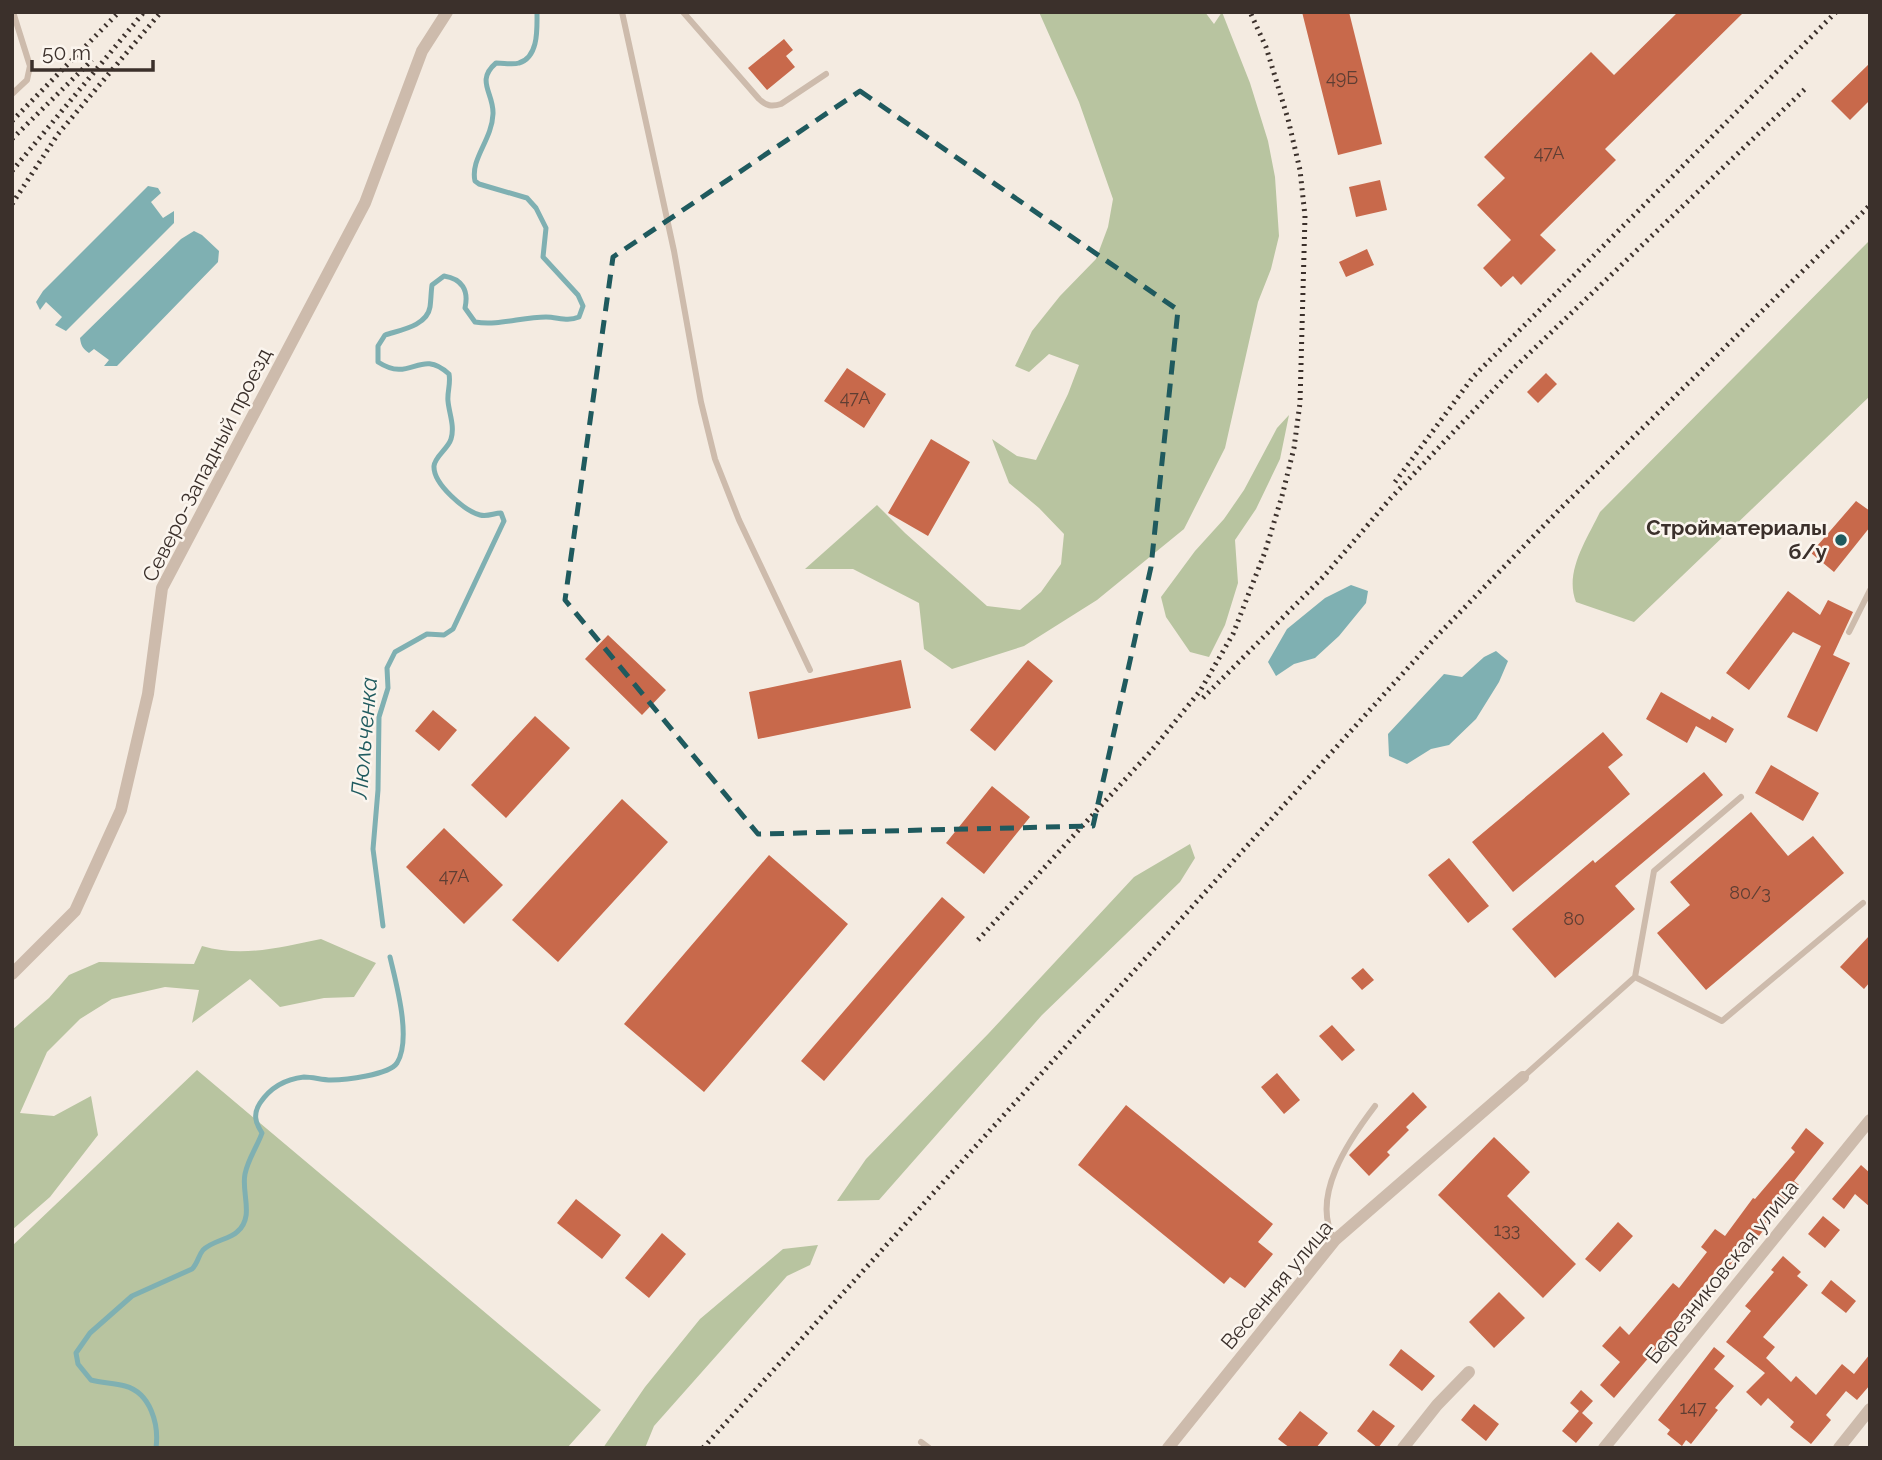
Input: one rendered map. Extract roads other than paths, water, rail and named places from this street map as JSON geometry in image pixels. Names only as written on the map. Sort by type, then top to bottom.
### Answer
[{"type":"street","name":"Северо-Западный проезд","points":[[12,974],[75,911],[121,810],[148,694],[162,588],[365,203],[422,51],[447,12]]},
{"type":"street","name":"Весенняя улица","points":[[1168,1448],[1335,1240],[1523,1077]]},
{"type":"street","name":"Березниковская улица","points":[[1604,1448],[1870,1120]]},
{"type":"street","points":[[1403,1448],[1437,1405],[1469,1372]]},
{"type":"street","points":[[1839,1448],[1870,1409]]},
{"type":"lane","points":[[12,94],[27,80],[30,66],[13,12]]},
{"type":"lane","points":[[622,12],[674,251],[715,459],[739,520],[810,670]]},
{"type":"lane","points":[[684,12],[766,104],[781,104],[826,74]]},
{"type":"lane","points":[[1849,632],[1870,590]]},
{"type":"lane","points":[[1523,1077],[1635,977],[1654,871],[1741,797]]},
{"type":"lane","points":[[1635,977],[1722,1021],[1863,903]]},
{"type":"lane","points":[[1335,1240],[1328,1229],[1325,1206],[1336,1170],[1350,1139],[1375,1106]]},
{"type":"lane","points":[[921,1442],[929,1448]]},
{"type":"water","points":[[148,186],[158,188],[161,193],[151,202],[163,218],[174,211],[174,223],[66,331],[55,325],[62,317],[46,302],[40,310],[36,302],[43,291]]},
{"type":"water","points":[[194,231],[219,251],[218,262],[117,366],[104,366],[109,360],[94,349],[87,352],[80,338],[181,239]]},
{"type":"water","points":[[1351,585],[1368,591],[1366,603],[1339,636],[1315,658],[1294,664],[1276,676],[1268,662],[1287,629],[1325,598]]},
{"type":"water","points":[[1496,651],[1508,661],[1499,682],[1476,719],[1449,745],[1431,749],[1407,764],[1389,756],[1388,734],[1444,674],[1462,677],[1484,657]]},
{"type":"waterway","name":"Люльченка","points":[[383,926],[373,849],[378,790],[379,717],[388,688],[387,668],[395,652],[427,634],[444,635],[453,629],[504,521],[501,513],[483,515],[466,508],[451,496],[435,473],[435,462],[449,443],[452,434],[448,401],[449,374],[430,364],[390,368],[378,362],[378,346],[385,335],[424,319],[430,307],[432,285],[444,276],[463,286],[465,308],[475,322],[579,317],[583,306],[578,295],[543,257],[546,228],[536,208],[527,198],[475,181],[478,157],[492,123],[493,107],[486,82],[487,76],[496,63],[517,64],[530,55],[535,41],[537,12]]},
{"type":"waterway","name":"Люльченка","points":[[156,1448],[154,1420],[141,1395],[125,1386],[91,1380],[78,1364],[76,1353],[90,1333],[132,1296],[192,1269],[203,1250],[234,1234],[242,1226],[246,1212],[245,1174],[262,1133],[256,1122],[256,1111],[269,1093],[279,1085],[297,1078],[356,1078],[385,1071],[397,1063],[401,1053],[403,1026],[390,957]]},
{"type":"railway","points":[[12,121],[119,12]]},
{"type":"railway","points":[[12,171],[144,12]]},
{"type":"railway","points":[[12,204],[58,134],[161,12]]},
{"type":"railway","points":[[978,940],[1152,750],[1200,691],[1233,634],[1265,552],[1282,496],[1294,448],[1300,403],[1305,216],[1300,170],[1288,119],[1266,47],[1250,12]]},
{"type":"railway","points":[[1395,482],[1473,377],[1836,12]]},
{"type":"railway","points":[[12,139],[92,60]]},
{"type":"railway","points":[[1203,698],[1324,576],[1390,499],[1514,368],[1806,88]]},
{"type":"railway","points":[[703,1448],[1434,639],[1559,510],[1870,205]]},
{"type":"place","name":"Стройматериалы б/у","points":[[1841,540]]}]
